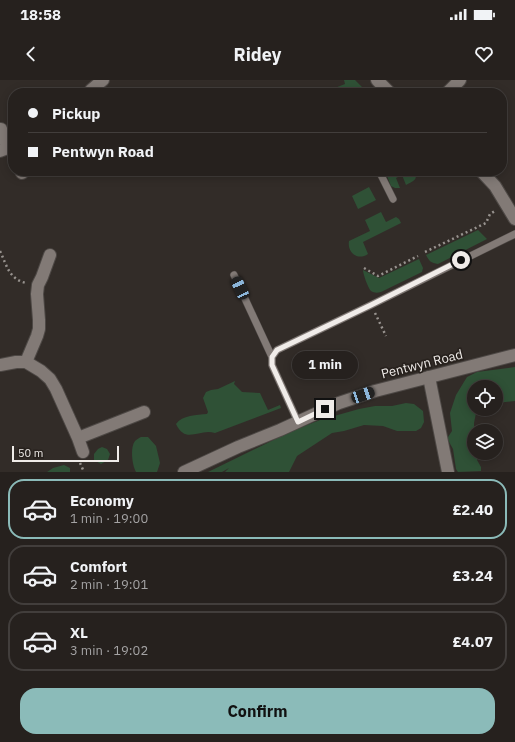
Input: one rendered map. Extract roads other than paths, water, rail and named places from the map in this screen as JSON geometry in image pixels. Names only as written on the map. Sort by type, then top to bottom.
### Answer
[{"type":"street","points":[[93,88],[103,80]]},
{"type":"street","points":[[377,80],[385,88]]},
{"type":"street","points":[[452,88],[460,80]]},
{"type":"street","points":[[1,128],[7,152]]},
{"type":"street","points":[[486,176],[495,186],[515,219]]},
{"type":"street","points":[[26,362],[39,329],[37,294],[38,285],[50,255]]},
{"type":"street","name":"Pentwyn Road","points":[[184,472],[339,403],[375,391],[515,355]]},
{"type":"street","points":[[0,365],[26,362],[41,371],[50,379],[56,389],[83,452]]},
{"type":"street","points":[[429,377],[448,472]]},
{"type":"street","points":[[78,438],[144,412]]},
{"type":"lane","points":[[382,176],[393,199]]},
{"type":"lane","points":[[272,357],[277,350],[515,234]]},
{"type":"lane","points":[[234,275],[272,357],[272,365],[298,422]]}]
